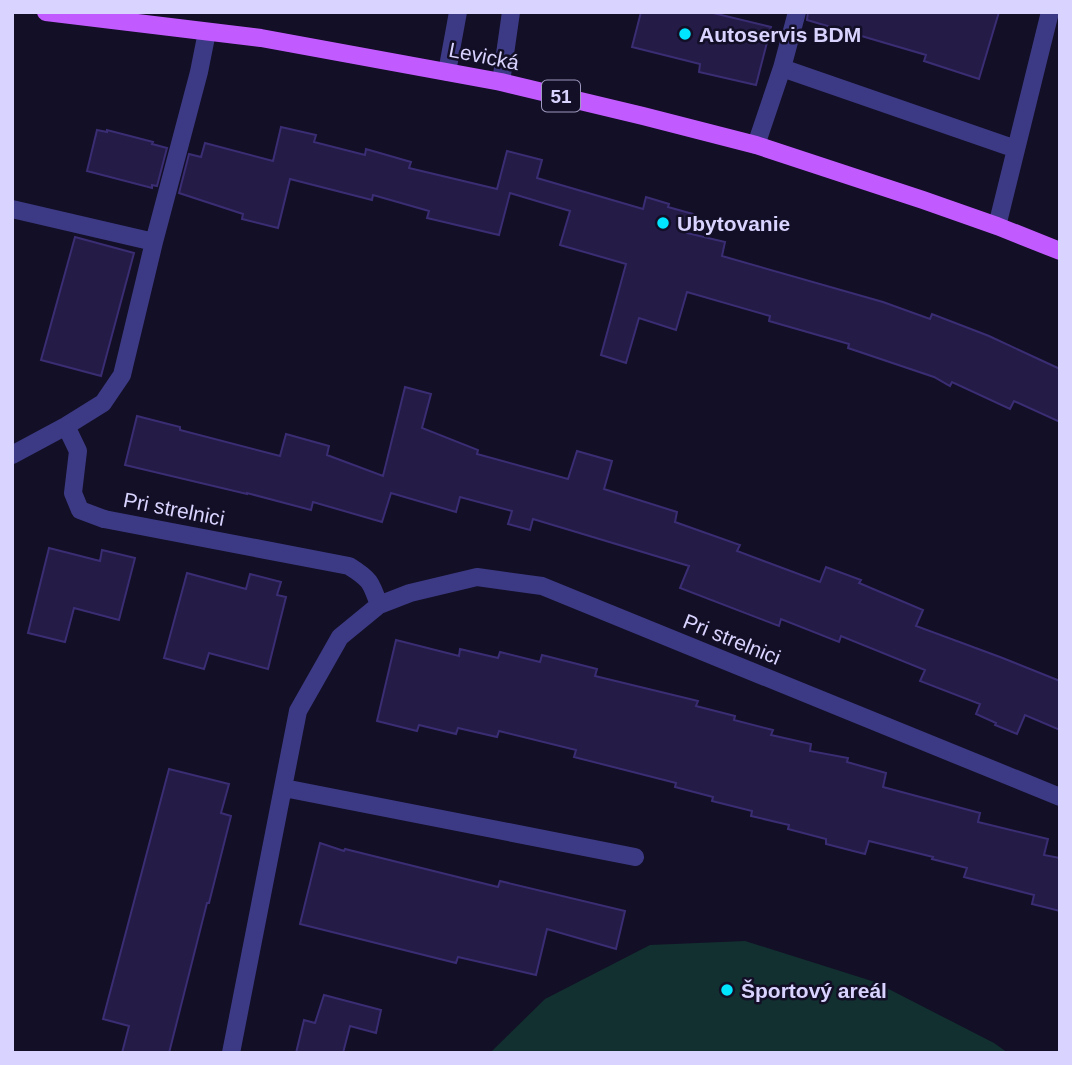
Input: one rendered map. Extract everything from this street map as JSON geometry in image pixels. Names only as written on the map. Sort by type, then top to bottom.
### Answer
[{"type":"main road","name":"Levická","points":[[46,12],[100,15],[261,38],[501,82],[756,145],[997,226],[1060,251]]},
{"type":"street","points":[[447,72],[458,12]]},
{"type":"street","points":[[501,82],[511,12]]},
{"type":"street","points":[[756,145],[782,68],[796,12]]},
{"type":"street","points":[[997,226],[1050,12]]},
{"type":"street","points":[[12,455],[103,403],[122,374],[207,32]]},
{"type":"street","points":[[782,68],[1016,149]]},
{"type":"street","points":[[12,209],[154,242]]},
{"type":"street","name":"Pri strelnici","points":[[66,426],[78,451],[73,492],[80,510],[104,519],[349,566],[366,576],[373,586],[379,605]]},
{"type":"street","name":"Pri strelnici","points":[[231,1053],[298,711],[340,637],[379,605],[411,593],[477,577],[542,586],[1060,797]]},
{"type":"street","points":[[284,788],[635,857]]},
{"type":"green space","name":"Športový areál","points":[[745,941],[875,982],[994,1043],[1008,1053],[490,1053],[545,999],[650,945]]},
{"type":"building","points":[[641,12],[709,12],[771,27],[756,85],[699,72],[700,64],[632,47]]},
{"type":"building","points":[[808,12],[999,12],[979,79],[924,61],[926,55],[807,20]]},
{"type":"building","points":[[281,127],[316,135],[314,142],[365,155],[366,149],[411,162],[409,168],[497,189],[507,151],[542,160],[537,178],[643,209],[646,197],[669,204],[668,207],[693,214],[687,233],[725,242],[722,256],[883,302],[930,319],[932,314],[989,336],[1060,369],[1060,422],[1014,401],[1010,409],[952,382],[950,386],[934,377],[848,348],[849,344],[769,321],[770,316],[687,292],[676,330],[639,318],[626,363],[601,355],[626,264],[560,245],[570,211],[510,193],[499,235],[427,218],[429,211],[373,195],[372,200],[290,179],[278,228],[242,219],[243,214],[179,193],[189,154],[201,157],[205,143],[273,161]]},
{"type":"building","points":[[97,130],[107,130],[167,148],[157,186],[152,185],[152,188],[87,171]]},
{"type":"building","points":[[75,237],[134,253],[101,376],[41,360]]},
{"type":"building","points":[[405,387],[431,394],[422,428],[478,450],[477,454],[568,479],[577,451],[612,461],[604,489],[677,512],[675,522],[740,545],[737,551],[820,582],[826,567],[861,580],[859,583],[923,610],[916,626],[1060,681],[1060,730],[1025,715],[1017,734],[976,714],[980,704],[920,681],[925,670],[841,636],[839,642],[781,619],[779,626],[680,588],[689,566],[533,519],[530,530],[508,524],[512,511],[460,497],[456,512],[391,493],[382,522],[313,502],[311,510],[125,465],[137,416],[280,456],[286,434],[329,446],[327,455],[383,476]]},
{"type":"building","points":[[49,548],[100,561],[102,550],[135,558],[119,620],[74,608],[65,642],[28,633]]},
{"type":"building","points":[[187,573],[246,589],[250,574],[281,582],[277,595],[286,597],[268,669],[209,653],[204,669],[164,658]]},
{"type":"building","points":[[396,640],[459,656],[460,649],[498,658],[500,652],[540,662],[542,655],[597,669],[595,676],[698,701],[696,706],[773,730],[771,735],[811,744],[810,751],[848,758],[847,762],[886,773],[883,787],[980,813],[978,822],[1048,839],[1044,855],[1060,858],[1060,911],[1032,904],[1034,895],[964,877],[967,868],[869,841],[865,854],[826,844],[826,839],[788,829],[789,825],[751,816],[752,811],[712,801],[713,797],[675,787],[676,783],[574,757],[576,750],[499,731],[497,737],[458,728],[456,734],[419,725],[417,731],[377,721]]},
{"type":"building","points":[[169,769],[229,784],[221,813],[231,816],[169,1053],[122,1053],[129,1026],[103,1019]]},
{"type":"building","points":[[320,843],[498,887],[500,881],[625,911],[616,949],[547,929],[536,975],[458,957],[456,963],[300,924]]},
{"type":"building","points":[[324,995],[381,1010],[376,1033],[350,1026],[343,1053],[296,1053],[304,1020],[315,1023]]},
{"type":"place","name":"Autoservis BDM","points":[[685,34]]},
{"type":"place","name":"Ubytovanie","points":[[663,223]]},
{"type":"place","name":"Športový areál","points":[[727,990]]}]
